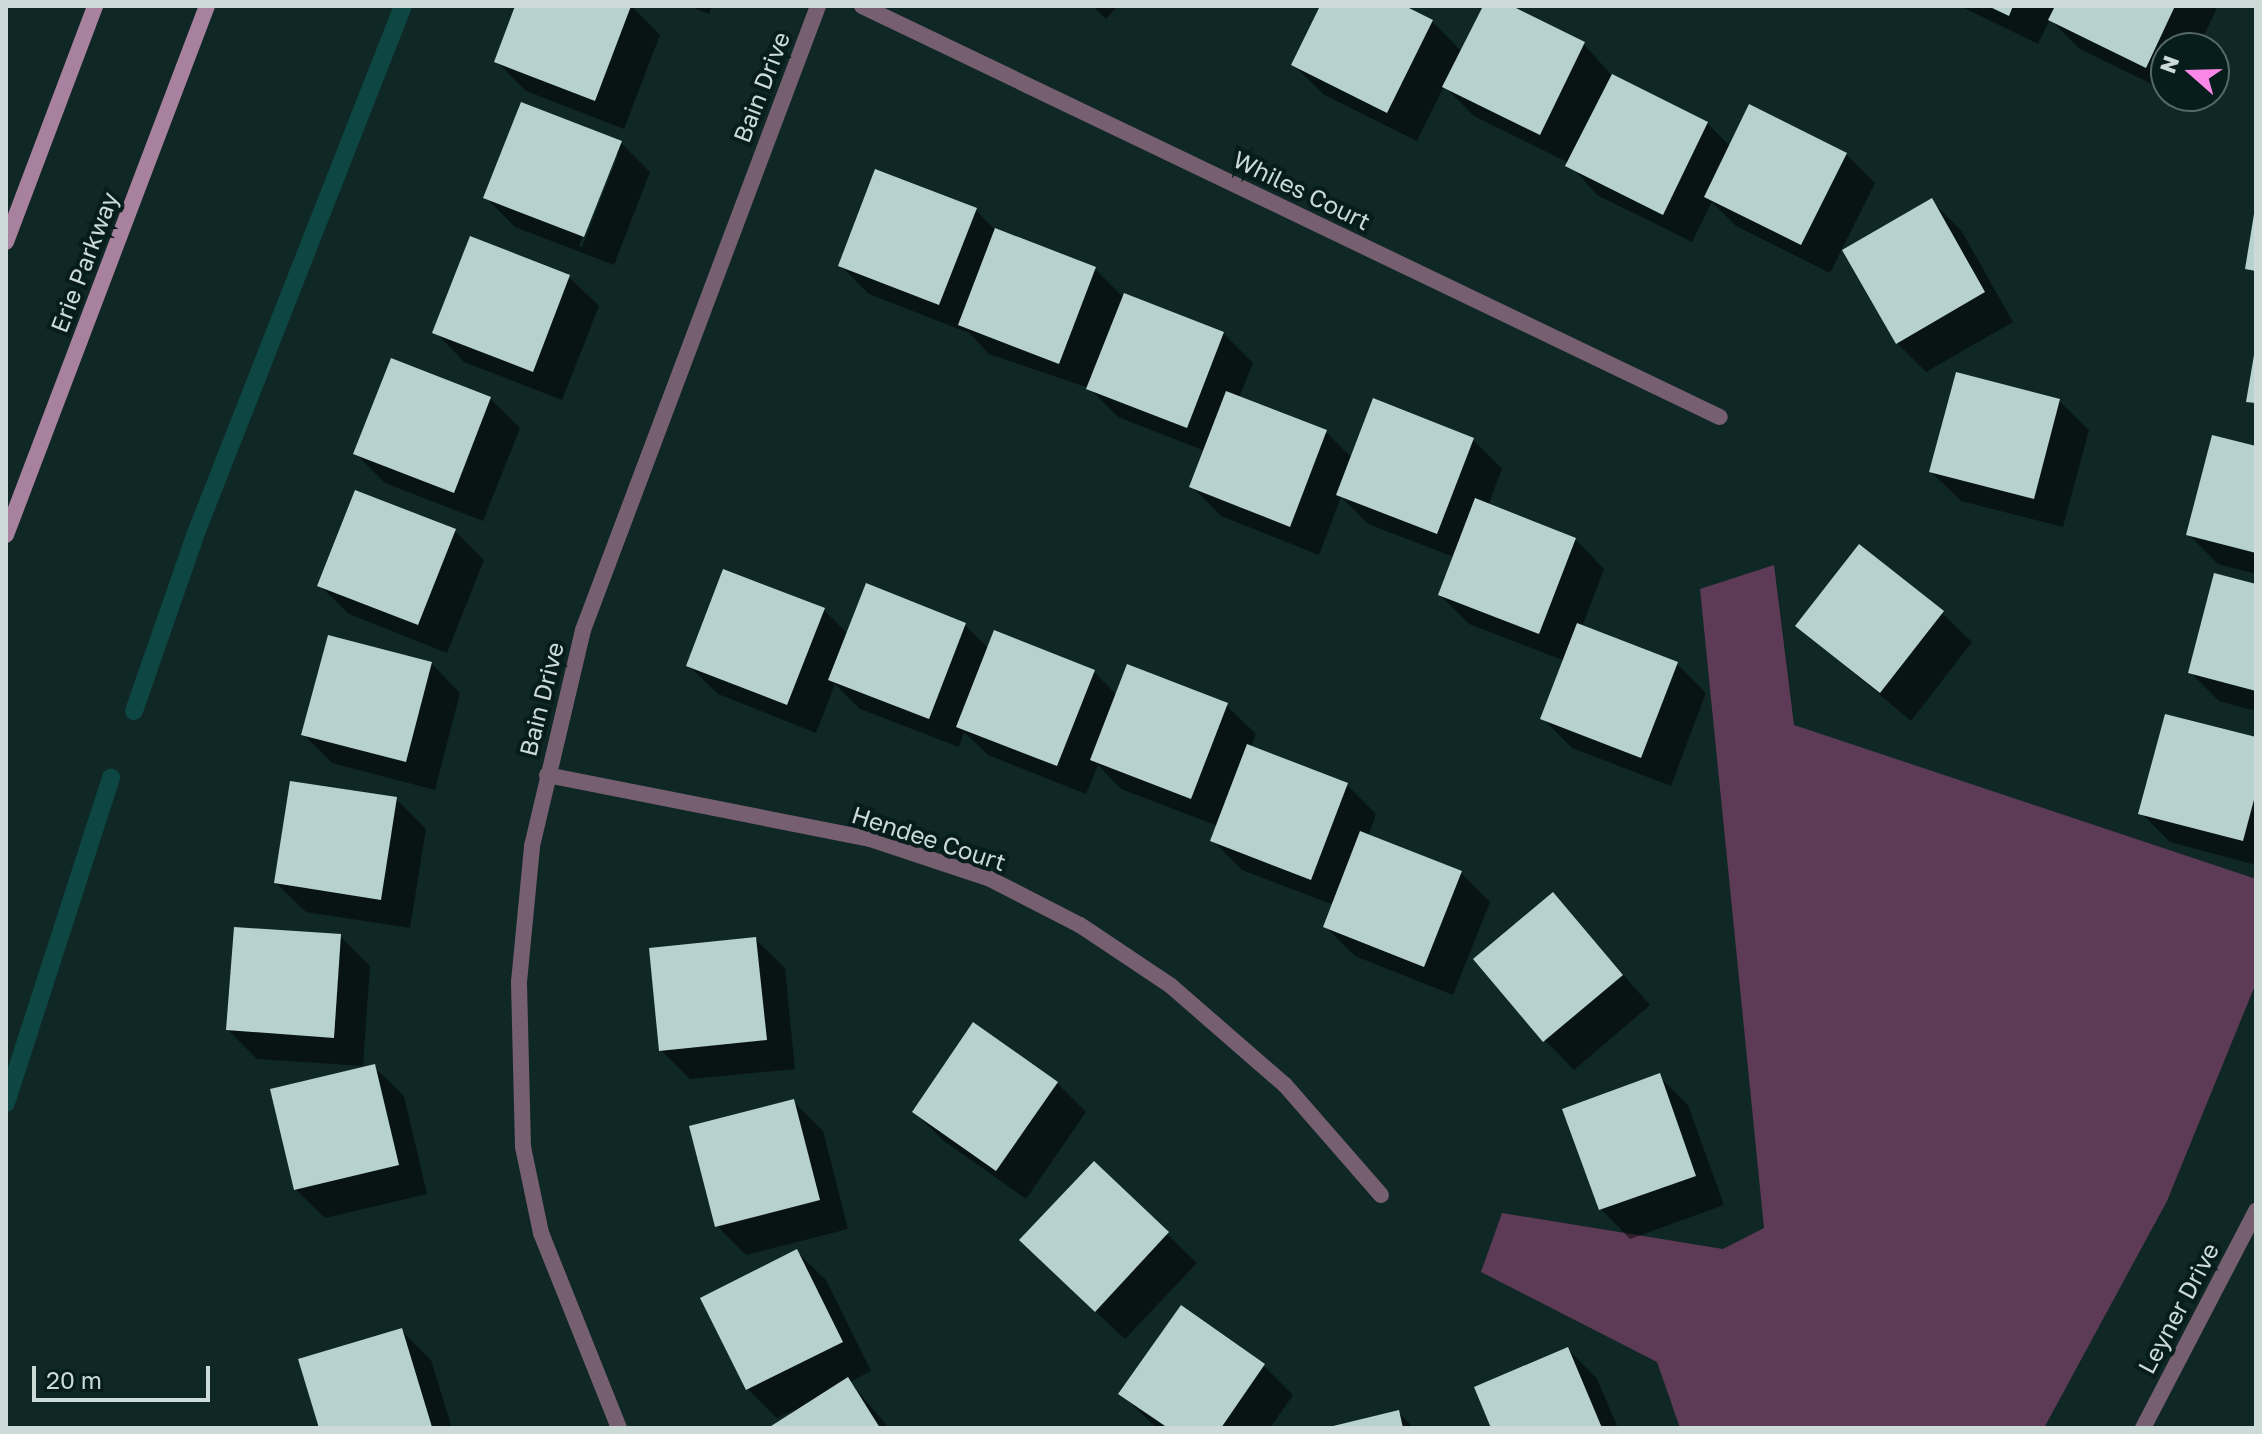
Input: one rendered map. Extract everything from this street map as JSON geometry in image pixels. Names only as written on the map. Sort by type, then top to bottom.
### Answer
[{"type":"main road","points":[[6,242],[95,6]]},
{"type":"main road","name":"Erie Parkway","points":[[6,535],[207,6]]},
{"type":"street","name":"Bain Drive","points":[[619,1428],[541,1233],[523,1147],[519,982],[532,846],[583,630],[818,6]]},
{"type":"street","name":"Whiles Court","points":[[862,6],[1720,417]]},
{"type":"street","name":"Hendee Court","points":[[547,775],[870,839],[1003,886],[1080,925],[1171,986],[1285,1085],[1381,1195]]},
{"type":"street","name":"Leyner Drive","points":[[2143,1428],[2256,1211]]},
{"type":"shaded area","points":[[1774,565],[1794,725],[2256,879],[2256,983],[2167,1201],[2044,1428],[1680,1428],[1657,1362],[1481,1272],[1502,1213],[1723,1249],[1764,1228],[1700,589]]},
{"type":"building","points":[[515,6],[631,6],[595,101],[494,62]]},
{"type":"building","points":[[1320,6],[1405,6],[1433,20],[1387,113],[1291,65]]},
{"type":"building","points":[[1483,6],[1512,6],[1585,42],[1540,135],[1442,87]]},
{"type":"building","points":[[1988,6],[2013,6],[2009,16]]},
{"type":"building","points":[[2055,6],[2175,6],[2163,32],[2150,32],[2150,59],[2146,68],[2048,20]]},
{"type":"building","points":[[1612,74],[1708,122],[1663,215],[1565,166]]},
{"type":"building","points":[[521,102],[622,141],[584,237],[483,198]]},
{"type":"building","points":[[1749,104],[1847,153],[1801,245],[1704,197]]},
{"type":"building","points":[[875,169],[977,208],[939,305],[838,266]]},
{"type":"building","points":[[1932,198],[1985,292],[1896,344],[1842,250]]},
{"type":"building","points":[[2256,215],[2256,271],[2245,269]]},
{"type":"building","points":[[995,228],[1096,267],[1059,364],[958,325]]},
{"type":"building","points":[[470,236],[570,275],[533,372],[432,333]]},
{"type":"building","points":[[1124,293],[1224,332],[1187,428],[1086,389]]},
{"type":"building","points":[[2256,355],[2256,403],[2246,402]]},
{"type":"building","points":[[391,358],[491,397],[454,493],[353,454]]},
{"type":"building","points":[[1956,372],[2060,399],[2034,499],[1929,472]]},
{"type":"building","points":[[1226,391],[1327,430],[1290,527],[1189,487]]},
{"type":"building","points":[[1373,398],[1474,438],[1437,534],[1336,495]]},
{"type":"building","points":[[2212,435],[2256,446],[2256,553],[2186,535]]},
{"type":"building","points":[[355,490],[456,529],[418,625],[317,586]]},
{"type":"building","points":[[1475,498],[1576,538],[1539,634],[1438,595]]},
{"type":"building","points":[[1859,544],[1944,611],[1880,693],[1795,626]]},
{"type":"building","points":[[723,569],[825,608],[787,705],[686,666]]},
{"type":"building","points":[[2214,573],[2256,584],[2256,691],[2188,673]]},
{"type":"building","points":[[866,583],[966,623],[929,719],[828,680]]},
{"type":"building","points":[[1577,623],[1678,662],[1641,758],[1540,719]]},
{"type":"building","points":[[994,630],[1095,670],[1057,766],[956,727]]},
{"type":"building","points":[[328,635],[432,662],[406,762],[301,735]]},
{"type":"building","points":[[1127,664],[1228,703],[1191,799],[1090,760]]},
{"type":"building","points":[[2165,714],[2256,737],[2256,792],[2243,841],[2138,814]]},
{"type":"building","points":[[1247,744],[1348,783],[1311,880],[1210,841]]},
{"type":"building","points":[[290,781],[397,797],[381,900],[274,883]]},
{"type":"building","points":[[1360,831],[1462,871],[1424,967],[1323,927]]},
{"type":"building","points":[[1553,892],[1623,975],[1543,1042],[1473,959]]},
{"type":"building","points":[[234,927],[341,934],[334,1038],[226,1030]]},
{"type":"building","points":[[756,937],[767,1040],[659,1051],[649,948]]},
{"type":"building","points":[[973,1022],[1058,1082],[996,1171],[912,1112]]},
{"type":"building","points":[[375,1064],[399,1165],[294,1190],[270,1089]]},
{"type":"building","points":[[1660,1073],[1696,1176],[1599,1210],[1562,1109]]},
{"type":"building","points":[[794,1099],[820,1200],[715,1227],[689,1126]]},
{"type":"building","points":[[1094,1161],[1169,1232],[1095,1312],[1019,1240]]},
{"type":"building","points":[[797,1249],[843,1342],[746,1390],[700,1298]]},
{"type":"building","points":[[1181,1305],[1265,1364],[1221,1428],[1168,1428],[1118,1394]]},
{"type":"building","points":[[402,1328],[432,1427],[319,1428],[298,1359]]},
{"type":"building","points":[[1568,1347],[1602,1428],[1491,1428],[1474,1387]]},
{"type":"building","points":[[848,1377],[880,1428],[768,1428]]},
{"type":"building","points":[[1399,1410],[1403,1428],[1329,1428],[1329,1427]]},
{"type":"waterway","points":[[134,711],[196,533],[403,6]]},
{"type":"waterway","points":[[6,1103],[111,778]]}]
